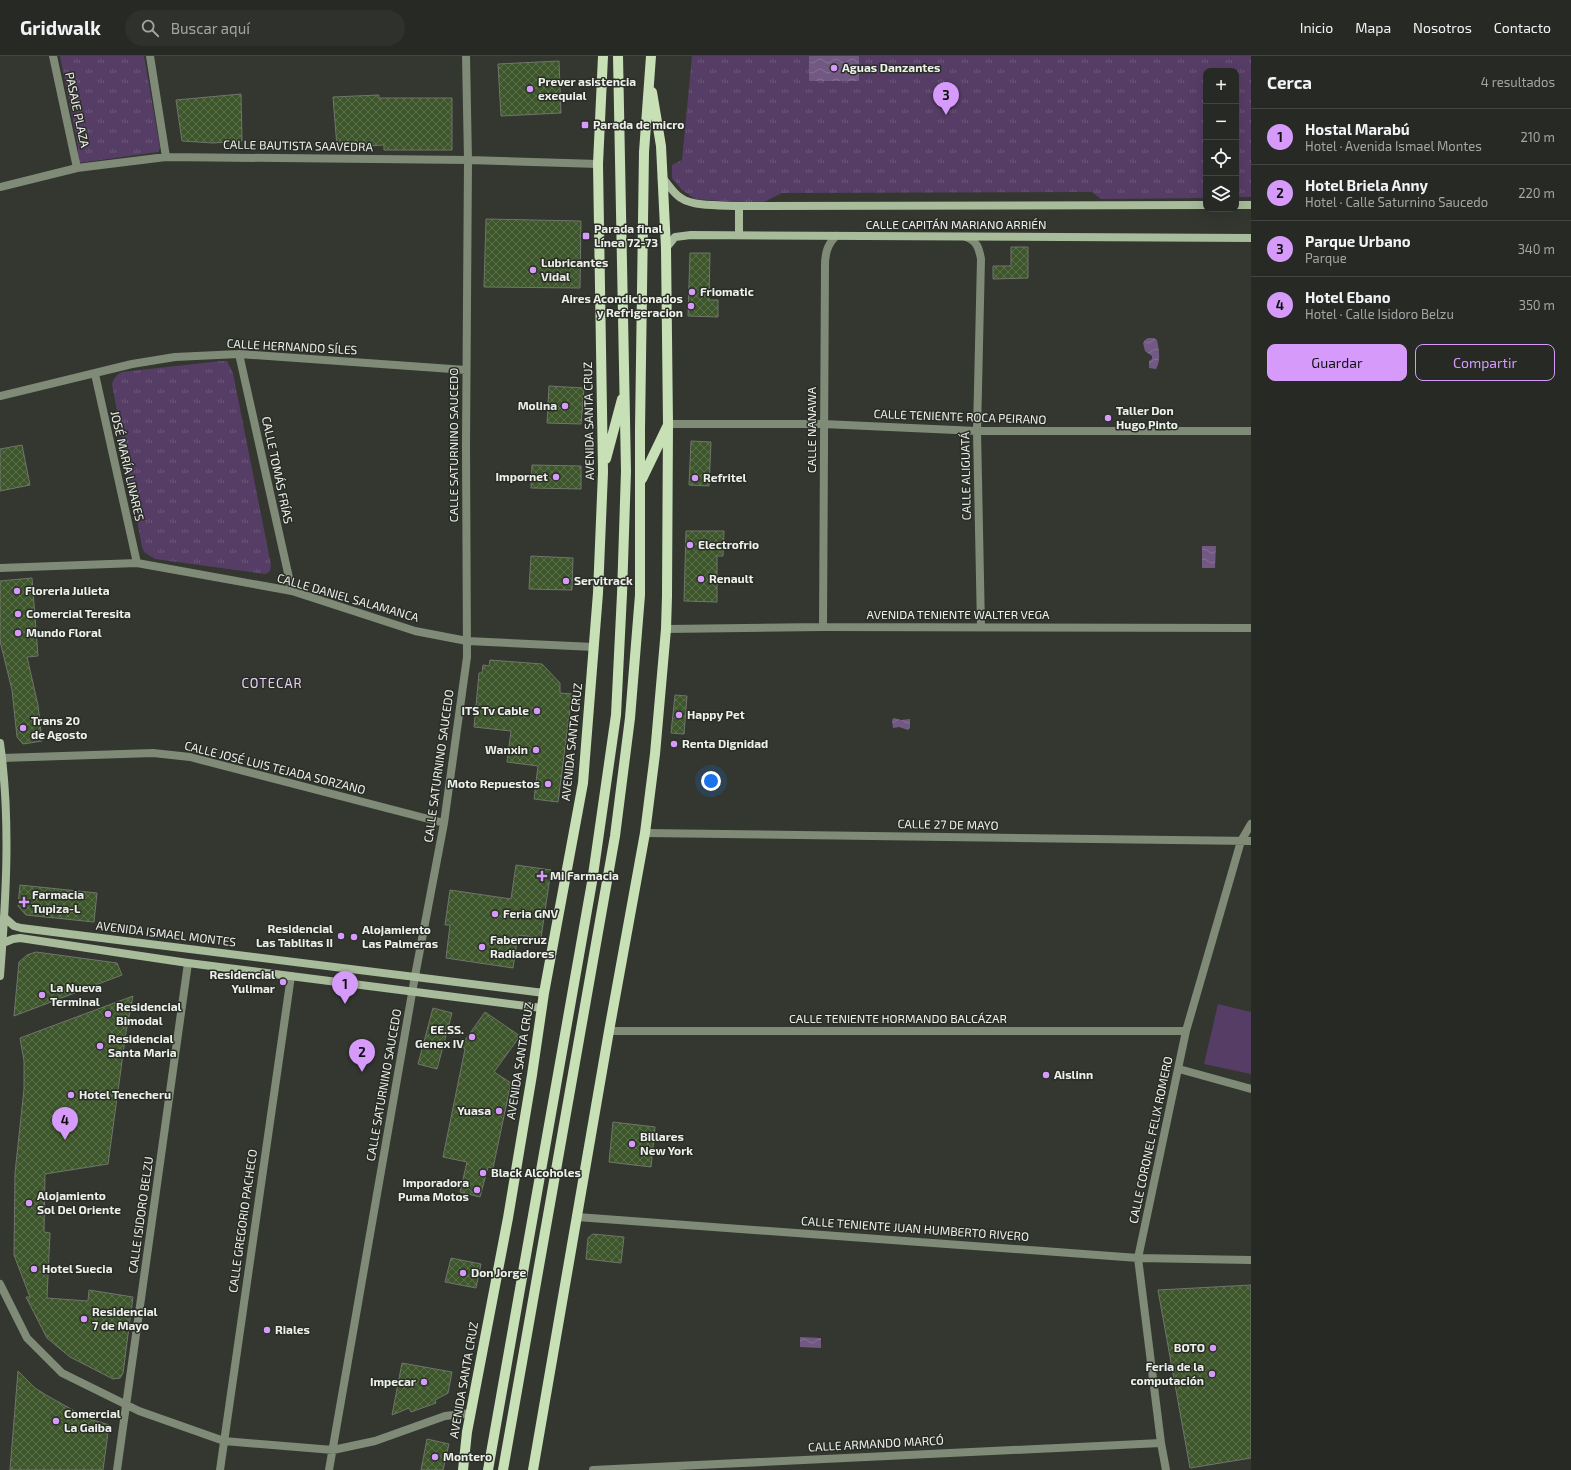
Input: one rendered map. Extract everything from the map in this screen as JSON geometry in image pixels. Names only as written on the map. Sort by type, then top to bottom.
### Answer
[{"type":"main road","name":"AVENIDA SANTA CRUZ","points":[[463,1470],[471,1413],[509,1210],[544,993],[583,783],[598,593],[603,472],[598,164],[603,56]]},
{"type":"main road","points":[[504,1470],[615,836],[630,718],[640,595],[643,160],[651,56]]},
{"type":"main road","points":[[488,1470],[592,882],[616,715],[626,479],[617,59]]},
{"type":"main road","points":[[533,1470],[576,1217],[645,833],[655,754],[666,629],[668,424],[666,248],[661,146],[650,77]]},
{"type":"main road","points":[[603,472],[625,385]]},
{"type":"main road","points":[[640,483],[668,424]]},
{"type":"street","name":"PASAJE PLAZA","points":[[53,56],[77,168]]},
{"type":"street","points":[[150,56],[166,157]]},
{"type":"street","name":"CALLE SATURNINO SAUCEDO","points":[[330,1470],[415,976],[444,823],[466,657],[468,160],[466,56]]},
{"type":"street","name":"CALLE BAUTISTA SAAVEDRA","points":[[0,187],[77,168],[166,157],[468,160],[598,164]]},
{"type":"street","name":"CALLE CAPITÁN MARIANO ARRIÉN","points":[[662,177],[674,193],[691,203],[739,206],[1203,206]]},
{"type":"street","points":[[739,206],[739,235]]},
{"type":"street","points":[[1239,206],[1251,206]]},
{"type":"street","name":"CALLE CAPITÁN MARIANO ARRIÉN","points":[[666,248],[675,237],[692,235],[1251,238]]},
{"type":"street","name":"CALLE NANAWA","points":[[823,627],[825,257],[830,241],[836,236]]},
{"type":"street","name":"CALLE ALIGUATÁ","points":[[966,237],[973,240],[979,248],[981,259],[977,431],[981,627]]},
{"type":"street","name":"CALLE HERNANDO SÍLES","points":[[0,396],[132,364],[175,357],[240,354],[466,370]]},
{"type":"street","name":"CALLE TOMÁS FRÍAS","points":[[240,354],[292,592]]},
{"type":"street","name":"JOSÉ MARÍA LINARES","points":[[95,374],[137,563]]},
{"type":"street","name":"CALLE TENIENTE ROCA PEIRANO","points":[[668,424],[824,424],[977,431],[1251,431]]},
{"type":"street","name":"CALLE DANIEL SALAMANCA","points":[[0,568],[137,563],[292,592],[416,631],[467,641],[594,647]]},
{"type":"street","name":"AVENIDA TENIENTE WALTER VEGA","points":[[666,629],[823,627],[1251,628]]},
{"type":"street","points":[[0,743],[6,823],[3,943],[0,976]]},
{"type":"street","name":"CALLE JOSÉ LUIS TEJADA SORZANO","points":[[2,758],[153,753],[190,757],[444,823]]},
{"type":"street","name":"CALLE CORONEL FELIX ROMERO","points":[[1166,1470],[1161,1443],[1138,1258],[1186,1031],[1241,841],[1251,824]]},
{"type":"street","name":"CALLE 27 DE MAYO","points":[[645,833],[1251,841]]},
{"type":"street","name":"AVENIDA ISMAEL MONTES","points":[[4,917],[14,926],[20,928],[544,993]]},
{"type":"street","name":"AVENIDA ISMAEL MONTES","points":[[3,943],[13,938],[20,938],[188,963],[542,1008]]},
{"type":"street","name":"CALLE ISIDORO BELZU","points":[[117,1470],[188,963]]},
{"type":"street","name":"CALLE GREGORIO PACHECO","points":[[220,1470],[291,976]]},
{"type":"street","name":"CALLE TENIENTE HORMANDO BALCÁZAR","points":[[609,1031],[1186,1031]]},
{"type":"street","points":[[1179,1069],[1251,1089]]},
{"type":"street","name":"CALLE TENIENTE JUAN HUMBERTO RIVERO","points":[[576,1217],[1138,1258],[1251,1260]]},
{"type":"street","points":[[0,1284],[27,1338],[62,1373],[139,1411],[224,1441],[333,1450],[375,1441],[445,1416],[471,1413]]},
{"type":"street","name":"CALLE ARMANDO MARCÓ","points":[[593,1470],[1161,1443]]},
{"type":"green space","points":[[60,56],[144,56],[160,148],[158,152],[78,163],[78,146]]},
{"type":"green space","points":[[692,56],[1251,56],[1251,197],[1239,197],[1239,68],[1203,68],[1203,198],[1101,199],[1092,192],[782,193],[764,202],[733,202],[695,199],[682,190],[672,178],[672,165],[682,160]]},
{"type":"green space","points":[[227,361],[233,373],[271,565],[270,571],[266,574],[155,559],[144,552],[142,547],[112,384],[114,378],[122,372]]},
{"type":"green space","points":[[1218,1004],[1251,1012],[1251,1074],[1204,1064]]},
{"type":"water","name":"Aguas Danzantes","points":[[809,56],[859,56],[859,81],[809,81]]},
{"type":"water","points":[[1148,338],[1154,338],[1157,340],[1159,359],[1156,369],[1149,368],[1149,361],[1152,359],[1152,356],[1145,351],[1143,343]]},
{"type":"water","points":[[1202,546],[1216,546],[1215,568],[1202,568]]},
{"type":"water","points":[[894,718],[901,720],[910,719],[910,728],[908,730],[899,727],[893,728],[892,720]]},
{"type":"water","points":[[800,1337],[821,1338],[821,1348],[800,1347]]},
{"type":"building","name":"Prever asistencia exequial","points":[[559,61],[561,113],[501,116],[498,64]]},
{"type":"building","points":[[241,94],[242,141],[213,143],[182,141],[176,100]]},
{"type":"building","points":[[379,95],[379,98],[452,98],[452,150],[384,150],[384,145],[337,147],[333,97]]},
{"type":"building","points":[[486,219],[581,221],[580,288],[484,287]]},
{"type":"building","points":[[1011,247],[1028,247],[1028,278],[993,279],[993,266],[1011,266]]},
{"type":"building","points":[[690,253],[710,253],[709,300],[718,300],[718,317],[688,316]]},
{"type":"building","name":"Molina","points":[[549,386],[584,388],[581,424],[547,423]]},
{"type":"building","points":[[691,441],[711,442],[709,486],[689,485]]},
{"type":"building","points":[[22,445],[30,485],[0,491],[0,449]]},
{"type":"building","name":"Impornet","points":[[532,465],[581,466],[581,489],[531,488]]},
{"type":"building","name":"Renault","points":[[686,531],[724,531],[723,556],[717,556],[717,602],[684,601]]},
{"type":"building","points":[[531,556],[573,558],[572,590],[529,589]]},
{"type":"building","points":[[32,578],[38,656],[27,657],[38,705],[42,741],[23,744],[17,737],[12,690],[0,641],[0,581]]},
{"type":"building","points":[[490,660],[542,664],[560,683],[560,693],[572,694],[558,802],[534,799],[538,766],[507,762],[511,731],[474,727],[479,673],[482,673],[483,665],[489,666]]},
{"type":"building","name":"Happy Pet","points":[[675,695],[687,696],[684,734],[671,733]]},
{"type":"building","points":[[516,865],[551,870],[541,938],[518,935],[513,968],[446,958],[450,925],[445,925],[450,890],[511,899]]},
{"type":"building","points":[[20,885],[97,893],[94,922],[26,915],[18,906]]},
{"type":"building","name":"La Nueva Terminal","points":[[36,952],[117,963],[122,975],[14,1016],[19,962],[27,955]]},
{"type":"building","points":[[133,996],[126,1032],[108,1164],[45,1174],[44,1232],[50,1233],[47,1298],[88,1301],[89,1290],[133,1297],[123,1373],[120,1378],[113,1379],[70,1357],[47,1338],[26,1297],[30,1297],[14,1255],[15,1173],[24,1089],[24,1061],[20,1038]]},
{"type":"building","points":[[433,1008],[452,1013],[437,1069],[418,1064]]},
{"type":"building","points":[[485,1012],[520,1036],[494,1072],[511,1083],[493,1168],[488,1167],[480,1197],[460,1192],[467,1162],[443,1157],[465,1049],[461,1046]]},
{"type":"building","name":"Billares New York","points":[[613,1122],[655,1127],[651,1167],[609,1162]]},
{"type":"building","points":[[593,1234],[624,1237],[621,1263],[586,1259],[588,1238]]},
{"type":"building","name":"Don Jorge","points":[[451,1258],[481,1264],[476,1288],[445,1282]]},
{"type":"building","name":"Feria de la computación","points":[[1251,1285],[1251,1458],[1190,1468],[1158,1290]]},
{"type":"building","name":"Impecar","points":[[402,1363],[452,1372],[448,1393],[435,1400],[436,1403],[411,1412],[409,1408],[392,1415]]},
{"type":"building","name":"Comercial La Gaiba","points":[[18,1371],[35,1388],[46,1395],[87,1418],[109,1425],[103,1470],[10,1470]]},
{"type":"building","name":"Montero","points":[[427,1439],[449,1444],[443,1470],[421,1470]]},
{"type":"place","name":"Aguas Danzantes","points":[[834,68]]},
{"type":"place","name":"Prever asistencia exequial","points":[[530,89]]},
{"type":"place","name":"Parque Urbano","points":[[946,115]]},
{"type":"place","name":"Parada de micro","points":[[585,125]]},
{"type":"place","name":"Parada final Línea 72-73","points":[[586,236]]},
{"type":"place","name":"Lubricantes Vidal","points":[[533,270]]},
{"type":"place","name":"Friomatic","points":[[692,292]]},
{"type":"place","name":"Aires Acondicionados y Refrigeracion","points":[[691,306]]},
{"type":"place","name":"Molina","points":[[565,406]]},
{"type":"place","name":"Taller Don Hugo Pinto","points":[[1108,418]]},
{"type":"place","name":"Impornet","points":[[556,477]]},
{"type":"place","name":"Refritel","points":[[695,478]]},
{"type":"place","name":"Electrofrio","points":[[690,545]]},
{"type":"place","name":"Renault","points":[[701,579]]},
{"type":"place","name":"Servitrack","points":[[566,581]]},
{"type":"place","name":"Floreria Julieta","points":[[17,591]]},
{"type":"place","name":"Comercial Teresita","points":[[18,614]]},
{"type":"place","name":"Mundo Floral","points":[[18,633]]},
{"type":"place","name":"ITS Tv Cable","points":[[537,711]]},
{"type":"place","name":"Happy Pet","points":[[679,715]]},
{"type":"place","name":"Trans 20 de Agosto","points":[[23,728]]},
{"type":"place","name":"Renta Dignidad","points":[[674,744]]},
{"type":"place","name":"Wanxin","points":[[536,750]]},
{"type":"place","name":"Moto Repuestos","points":[[548,784]]},
{"type":"place","name":"Mi Farmacia","points":[[542,876]]},
{"type":"place","name":"Farmacia Tupiza-L","points":[[24,902]]},
{"type":"place","name":"Feria GNV","points":[[495,914]]},
{"type":"place","name":"Residencial Las Tablitas II","points":[[341,936]]},
{"type":"place","name":"Alojamiento Las Palmeras","points":[[354,937]]},
{"type":"place","name":"Fabercruz Radiadores","points":[[482,947]]},
{"type":"place","name":"Residencial Yulimar","points":[[283,982]]},
{"type":"place","name":"La Nueva Terminal","points":[[42,995]]},
{"type":"place","name":"Hostal Marabú","points":[[345,1004]]},
{"type":"place","name":"Residencial Bimodal","points":[[108,1014]]},
{"type":"place","name":"EE.SS. Genex IV","points":[[472,1037]]},
{"type":"place","name":"Residencial Santa Maria","points":[[100,1046]]},
{"type":"place","name":"Hotel Briela Anny","points":[[362,1072]]},
{"type":"place","name":"Aislinn","points":[[1046,1075]]},
{"type":"place","name":"Hotel Tenecheru","points":[[71,1095]]},
{"type":"place","name":"Yuasa","points":[[499,1111]]},
{"type":"place","name":"Hotel Ebano","points":[[65,1140]]},
{"type":"place","name":"Billares New York","points":[[632,1144]]},
{"type":"place","name":"Black Alcoholes","points":[[483,1173]]},
{"type":"place","name":"Imporadora Puma Motos","points":[[477,1190]]},
{"type":"place","name":"Alojamiento Sol Del Oriente","points":[[29,1203]]},
{"type":"place","name":"Hotel Suecia","points":[[34,1269]]},
{"type":"place","name":"Don Jorge","points":[[463,1273]]},
{"type":"place","name":"Residencial 7 de Mayo","points":[[84,1319]]},
{"type":"place","name":"Riales","points":[[267,1330]]},
{"type":"place","name":"BOTO","points":[[1213,1348]]},
{"type":"place","name":"Feria de la computación","points":[[1212,1374]]},
{"type":"place","name":"Impecar","points":[[424,1382]]},
{"type":"place","name":"Comercial La Gaiba","points":[[56,1421]]},
{"type":"place","name":"Montero","points":[[435,1457]]},
{"type":"district","name":"COTECAR","points":[[272,683]]}]
